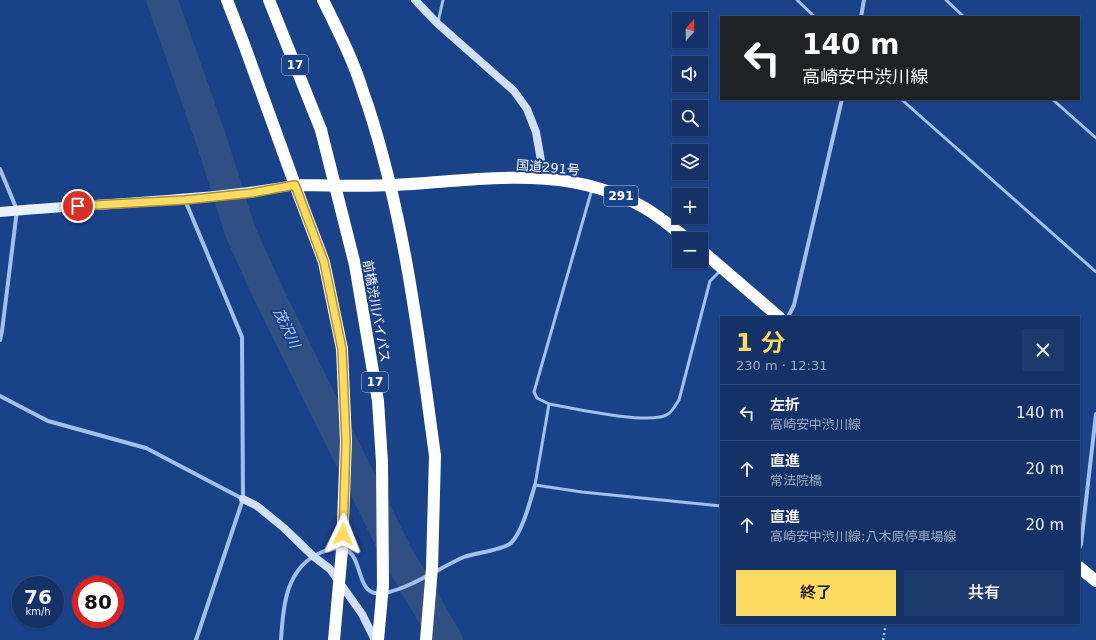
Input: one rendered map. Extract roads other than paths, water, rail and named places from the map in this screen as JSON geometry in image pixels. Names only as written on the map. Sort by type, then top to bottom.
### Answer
[{"type":"highway","name":"17","points":[[227,0],[324,262],[342,349],[346,441],[342,550],[334,640]]},
{"type":"highway","name":"前橋渋川バイパス","points":[[269,0],[321,130],[355,265],[378,401],[382,462],[383,585],[377,640]]},
{"type":"highway","points":[[323,0],[355,68],[374,126],[399,218],[418,326],[434,456],[435,505],[426,640]]},
{"type":"highway","name":"国道291号","points":[[295,185],[391,185],[493,177],[544,178],[593,186],[625,198],[646,208],[678,232]]},
{"type":"highway","points":[[708,256],[777,316]]},
{"type":"highway","points":[[1080,568],[1096,581]]},
{"type":"main road","points":[[0,212],[185,200],[252,193],[295,185]]},
{"type":"street","points":[[415,0],[438,23],[514,90],[527,109],[536,132],[544,178]]},
{"type":"street","points":[[860,16],[864,0]]},
{"type":"street","points":[[788,316],[794,305],[842,100]]},
{"type":"street","points":[[0,169],[17,210],[0,340]]},
{"type":"street","points":[[185,200],[242,337],[243,499],[196,640]]},
{"type":"street","points":[[0,396],[48,421],[146,448],[257,506],[313,556],[330,569],[362,614],[377,640]]},
{"type":"street","points":[[1080,546],[1096,414]]},
{"type":"street","points":[[281,640],[282,616],[291,580],[300,568],[313,556],[333,548],[348,551],[353,556],[364,583],[370,592],[376,594],[394,592],[465,557],[509,545],[516,538],[529,506],[535,485]]},
{"type":"lane","points":[[438,23],[443,0]]},
{"type":"lane","points":[[797,0],[814,16]]},
{"type":"lane","points":[[946,0],[963,16]]},
{"type":"lane","points":[[902,100],[1096,272]]},
{"type":"lane","points":[[1053,100],[1096,138]]},
{"type":"lane","points":[[593,186],[534,392],[537,398],[549,404],[640,419],[657,418],[668,415],[679,400],[710,281],[723,269]]},
{"type":"lane","points":[[549,404],[535,485],[582,492],[720,506]]},
{"type":"waterway","name":"茂沢川","points":[[162,0],[212,142],[240,231],[269,295],[397,554],[447,640]]}]
